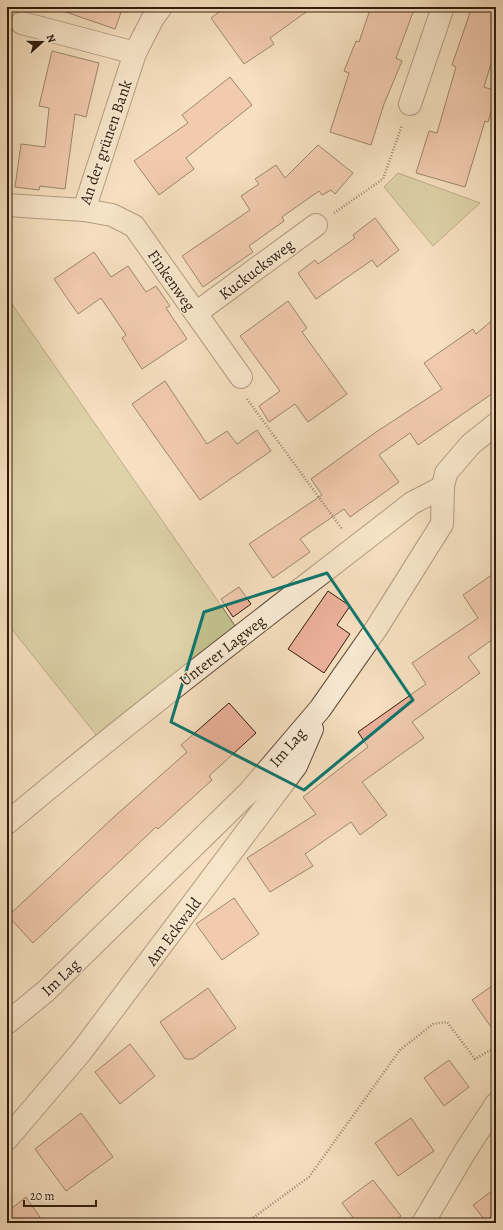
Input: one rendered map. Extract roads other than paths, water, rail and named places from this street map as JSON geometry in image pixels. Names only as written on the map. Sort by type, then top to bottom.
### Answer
[{"type":"street","name":"An der grünen Bank","points":[[7,205],[84,210],[135,53],[153,18],[161,7]]},
{"type":"street","points":[[410,104],[443,7]]},
{"type":"street","points":[[22,22],[135,53]]},
{"type":"street","name":"Finkenweg","points":[[84,210],[112,215],[134,226],[241,377]]},
{"type":"street","name":"Kuckucksweg","points":[[196,314],[316,225]]},
{"type":"street","name":"Im Lag","points":[[7,1023],[46,991],[250,791],[320,709],[376,629],[442,524],[443,487],[446,473],[471,444],[496,424]]},
{"type":"street","name":"Unterer Lagweg","points":[[7,823],[95,749],[215,654],[412,503],[443,487]]},
{"type":"street","name":"Am Eckwald","points":[[7,1139],[81,1052],[296,766],[320,709]]},
{"type":"street","points":[[424,1223],[466,1150],[496,1104]]}]
